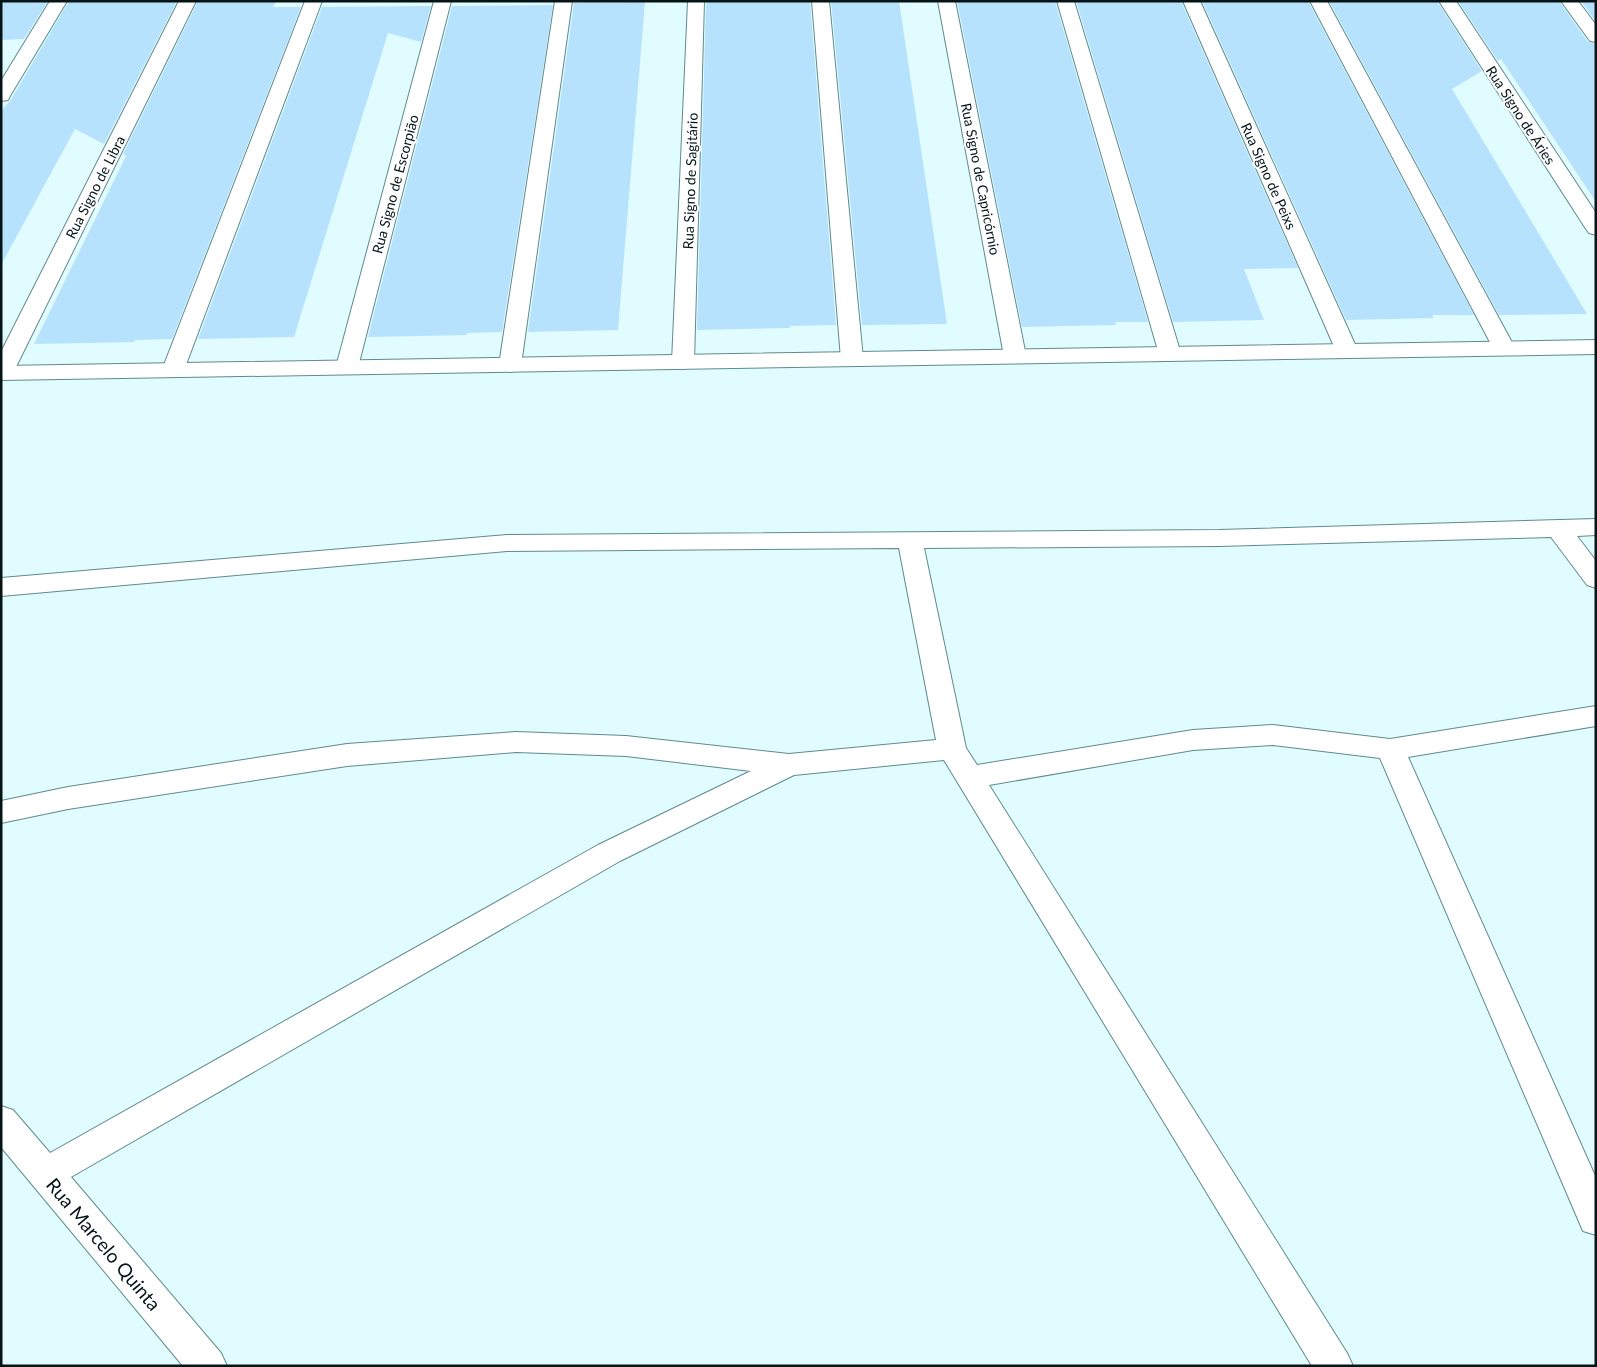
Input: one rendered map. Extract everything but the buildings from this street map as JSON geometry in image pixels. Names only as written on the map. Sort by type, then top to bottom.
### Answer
[{"type":"street","points":[[1,96],[58,1]]},
{"type":"street","name":"Rua Signo de Libra","points":[[1,373],[188,1]]},
{"type":"street","points":[[173,370],[314,1]]},
{"type":"street","name":"Rua Signo de Escorpião","points":[[347,367],[443,1]]},
{"type":"street","points":[[510,365],[564,1]]},
{"type":"street","name":"Rua Signo de Sagitário","points":[[683,362],[696,1]]},
{"type":"street","points":[[820,1],[852,359]]},
{"type":"street","name":"Rua Signo de Capricórnio","points":[[946,1],[1015,356]]},
{"type":"street","points":[[1065,1],[1170,354]]},
{"type":"street","name":"Rua Signo de Peixs","points":[[1191,1],[1347,351]]},
{"type":"street","points":[[1318,1],[1504,348]]},
{"type":"street","name":"Rua Signo de Áries","points":[[1447,1],[1596,229]]},
{"type":"street","points":[[1569,1],[1596,37]]},
{"type":"street","points":[[1,373],[1596,347]]},
{"type":"street","points":[[1,586],[507,543],[1219,538],[1596,527]]},
{"type":"street","points":[[1558,529],[1596,579]]},
{"type":"street","points":[[910,540],[952,749],[1334,1366]]},
{"type":"street","points":[[970,777],[1193,740],[1273,735],[1390,749],[1596,716]]},
{"type":"street","points":[[1,812],[68,798],[347,755],[516,742],[626,746],[789,765],[952,749]]},
{"type":"street","points":[[1390,749],[1596,1219]]},
{"type":"street","points":[[45,1174],[609,853],[789,765]]},
{"type":"street","name":"Rua Marcelo Quinta","points":[[1,1121],[208,1366]]}]
